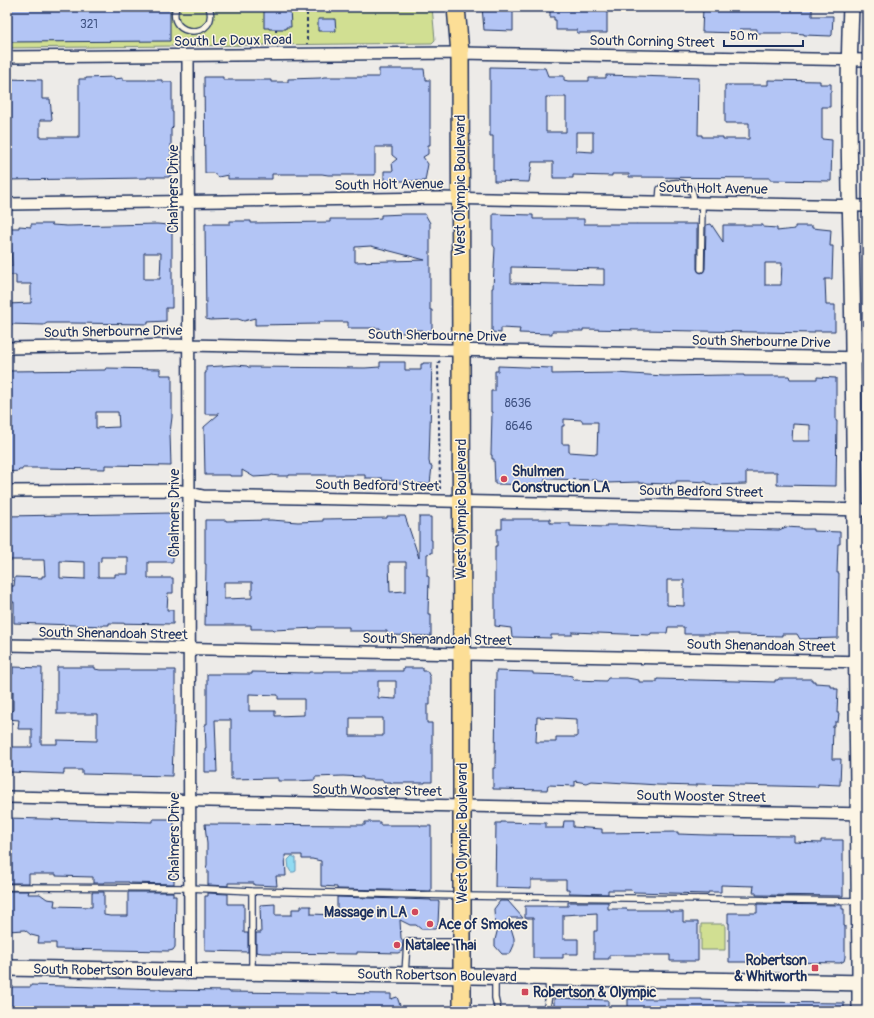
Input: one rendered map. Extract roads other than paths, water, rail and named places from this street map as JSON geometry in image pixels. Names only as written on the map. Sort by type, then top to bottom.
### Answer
[{"type":"main road","name":"West Olympic Boulevard","points":[[456,7],[460,53],[462,1011]]},
{"type":"street","points":[[852,7],[849,59],[851,206],[860,358],[863,901],[863,983],[860,1011]]},
{"type":"street","name":"South Le Doux Road","points":[[7,57],[460,53]]},
{"type":"street","name":"South Corning Street","points":[[460,53],[867,60]]},
{"type":"street","name":"Chalmers Drive","points":[[188,56],[190,971]]},
{"type":"street","name":"South Holt Avenue","points":[[7,204],[460,198],[867,206]]},
{"type":"street","name":"South Sherbourne Drive","points":[[7,348],[188,346],[860,358]]},
{"type":"street","name":"South Bedford Street","points":[[7,491],[177,490],[203,496],[861,510]]},
{"type":"street","name":"South Shenandoah Street","points":[[7,645],[861,661]]},
{"type":"street","name":"South Wooster Street","points":[[7,797],[862,814]]},
{"type":"street","name":"South Robertson Boulevard","points":[[7,968],[863,983]]},
{"type":"lane","points":[[176,7],[175,15],[179,25],[189,32],[195,32],[205,27],[209,23],[211,17],[210,7]]},
{"type":"lane","points":[[659,202],[660,189],[663,186],[678,183],[684,184],[691,188],[698,203],[701,269]]},
{"type":"lane","points":[[7,887],[189,888],[462,896],[863,901]]},
{"type":"lane","points":[[252,891],[252,972]]},
{"type":"lane","points":[[405,975],[407,942],[462,942]]},
{"type":"lane","points":[[495,976],[495,998],[498,1011]]},
{"type":"lane","points":[[546,1011],[548,977]]},
{"type":"water","points":[[292,856],[296,858],[296,871],[294,872],[291,872],[289,869],[288,860]]},
{"type":"place","name":"Shulmen Construction LA","points":[[504,479]]},
{"type":"place","name":"Massage in LA","points":[[415,912]]},
{"type":"place","name":"Ace of Smokes","points":[[430,924]]},
{"type":"place","name":"Natalee Thai","points":[[397,945]]},
{"type":"place","name":"Robertson & Whitworth","points":[[815,968]]},
{"type":"place","name":"Robertson & Olympic","points":[[525,992]]}]
